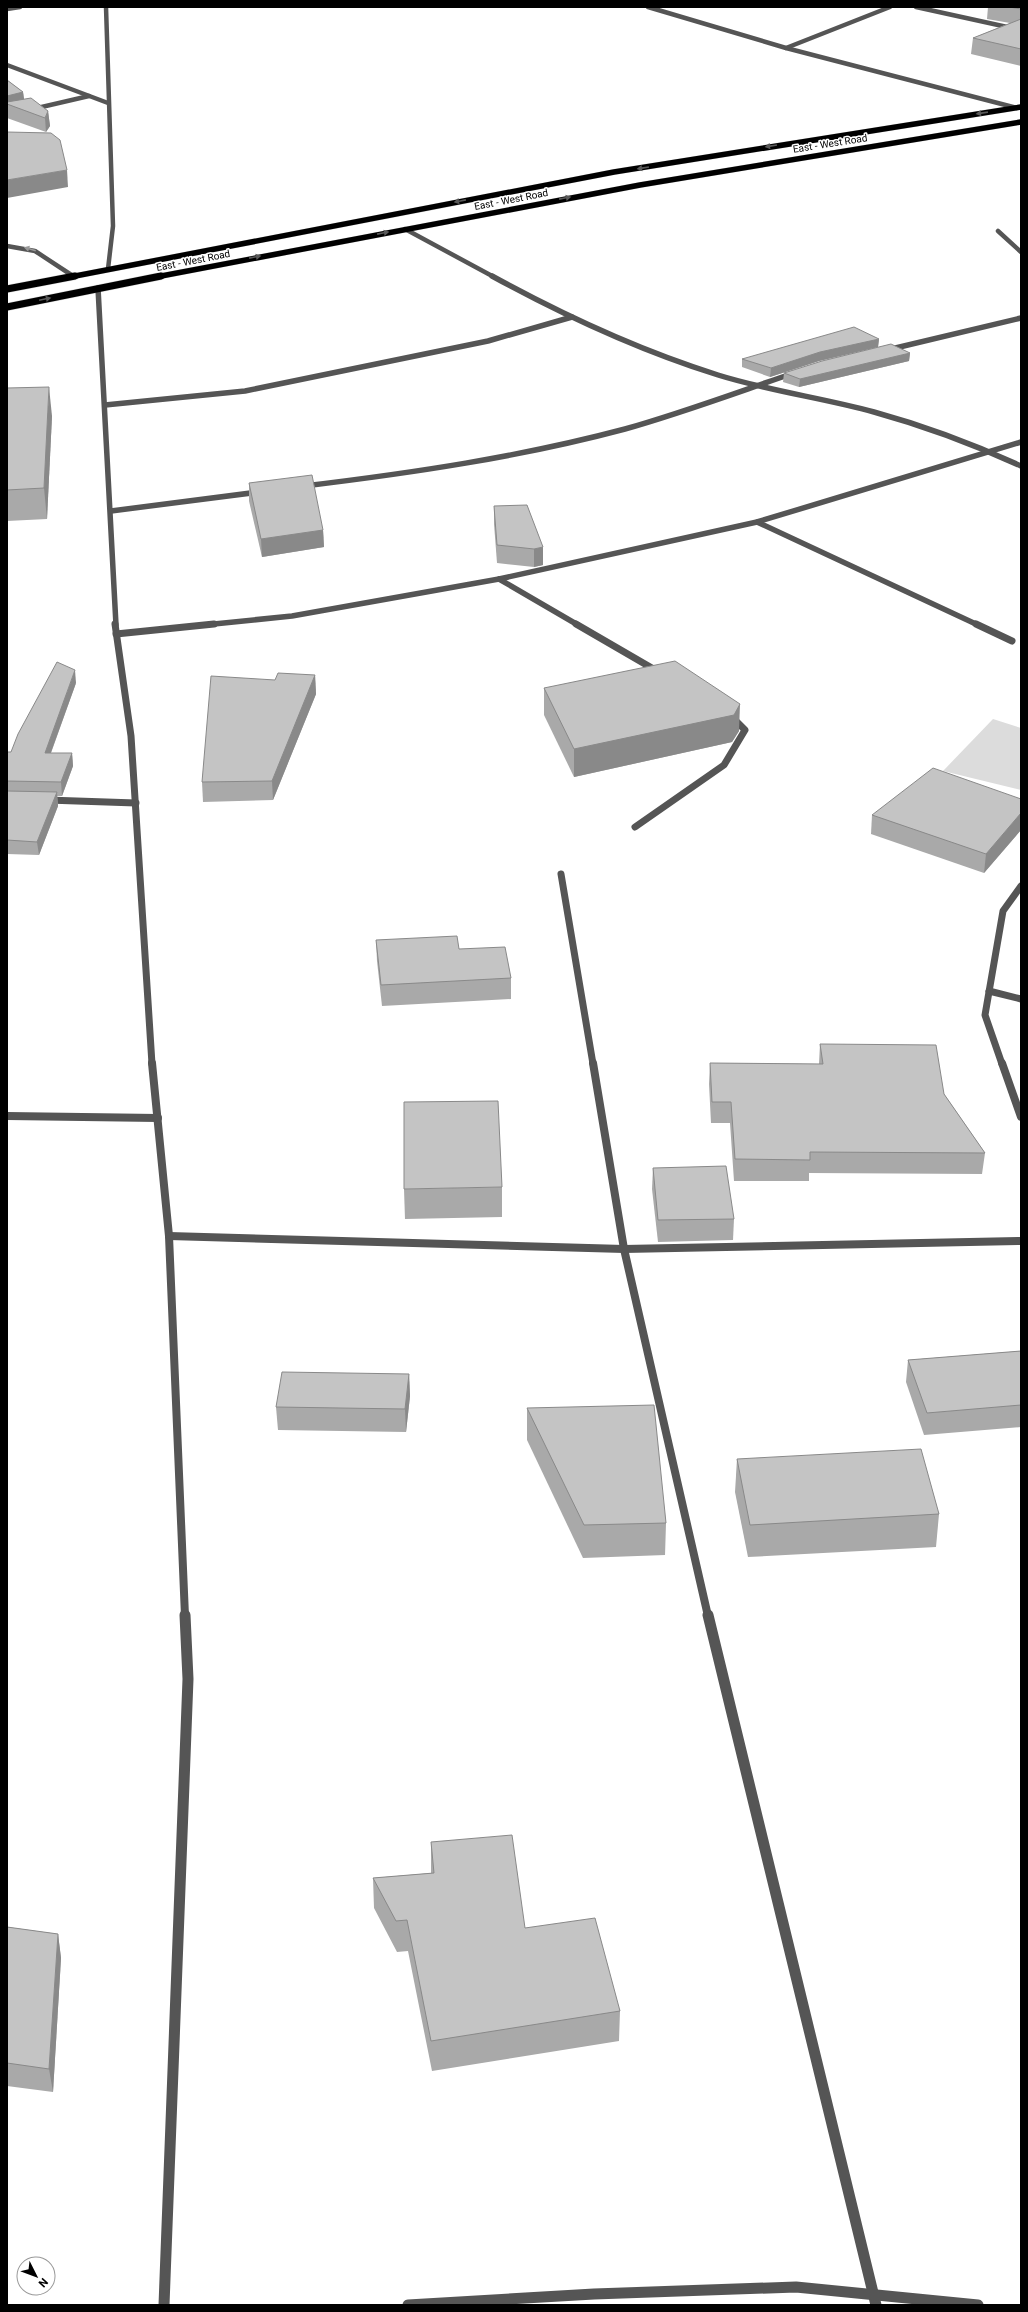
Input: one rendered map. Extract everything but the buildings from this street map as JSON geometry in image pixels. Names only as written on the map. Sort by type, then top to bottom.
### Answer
[{"type":"main road","name":"East - West Road","points":[[7,289],[614,172],[1019,107]]},
{"type":"main road","name":"East - West Road","points":[[7,307],[405,228],[632,185],[1021,122]]},
{"type":"street","points":[[7,9],[20,7]]},
{"type":"street","points":[[106,7],[112,226],[108,269]]},
{"type":"street","points":[[648,7],[786,48],[1019,107]]},
{"type":"street","points":[[786,48],[890,7]]},
{"type":"street","points":[[916,7],[1021,30]]},
{"type":"street","points":[[7,65],[108,103]]},
{"type":"street","points":[[24,111],[89,96]]},
{"type":"street","points":[[405,228],[572,317],[617,339],[719,375],[874,412],[973,444],[1021,466]]},
{"type":"street","points":[[998,231],[1021,252]]},
{"type":"street","points":[[7,246],[24,247],[36,250],[73,276]]},
{"type":"street","points":[[98,288],[111,511],[116,634],[131,736],[148,1020],[169,1236],[188,1679],[164,2305]]},
{"type":"street","points":[[105,405],[245,391],[488,341],[572,317]]},
{"type":"street","points":[[882,351],[1021,318]]},
{"type":"street","points":[[297,487],[421,471],[601,435],[654,420],[799,372]]},
{"type":"street","points":[[116,634],[292,616],[499,579],[758,522],[988,450],[1021,442]]},
{"type":"street","points":[[111,511],[266,491]]},
{"type":"street","points":[[758,522],[1012,640]]},
{"type":"street","points":[[499,579],[664,676]]},
{"type":"street","points":[[635,827],[724,764],[745,730],[726,712]]},
{"type":"street","points":[[37,800],[136,803]]},
{"type":"street","points":[[562,874],[624,1249],[713,1636],[874,2300]]},
{"type":"street","points":[[1021,886],[1003,911],[985,1015],[1021,1118]]},
{"type":"street","points":[[989,991],[1021,999]]},
{"type":"street","points":[[7,1116],[158,1118]]},
{"type":"street","points":[[169,1236],[624,1249],[1021,1241]]},
{"type":"street","points":[[408,2305],[594,2294],[796,2287],[874,2300],[978,2305]]},
{"type":"shaded area","points":[[993,719],[1021,728],[1021,790],[943,771]]}]
